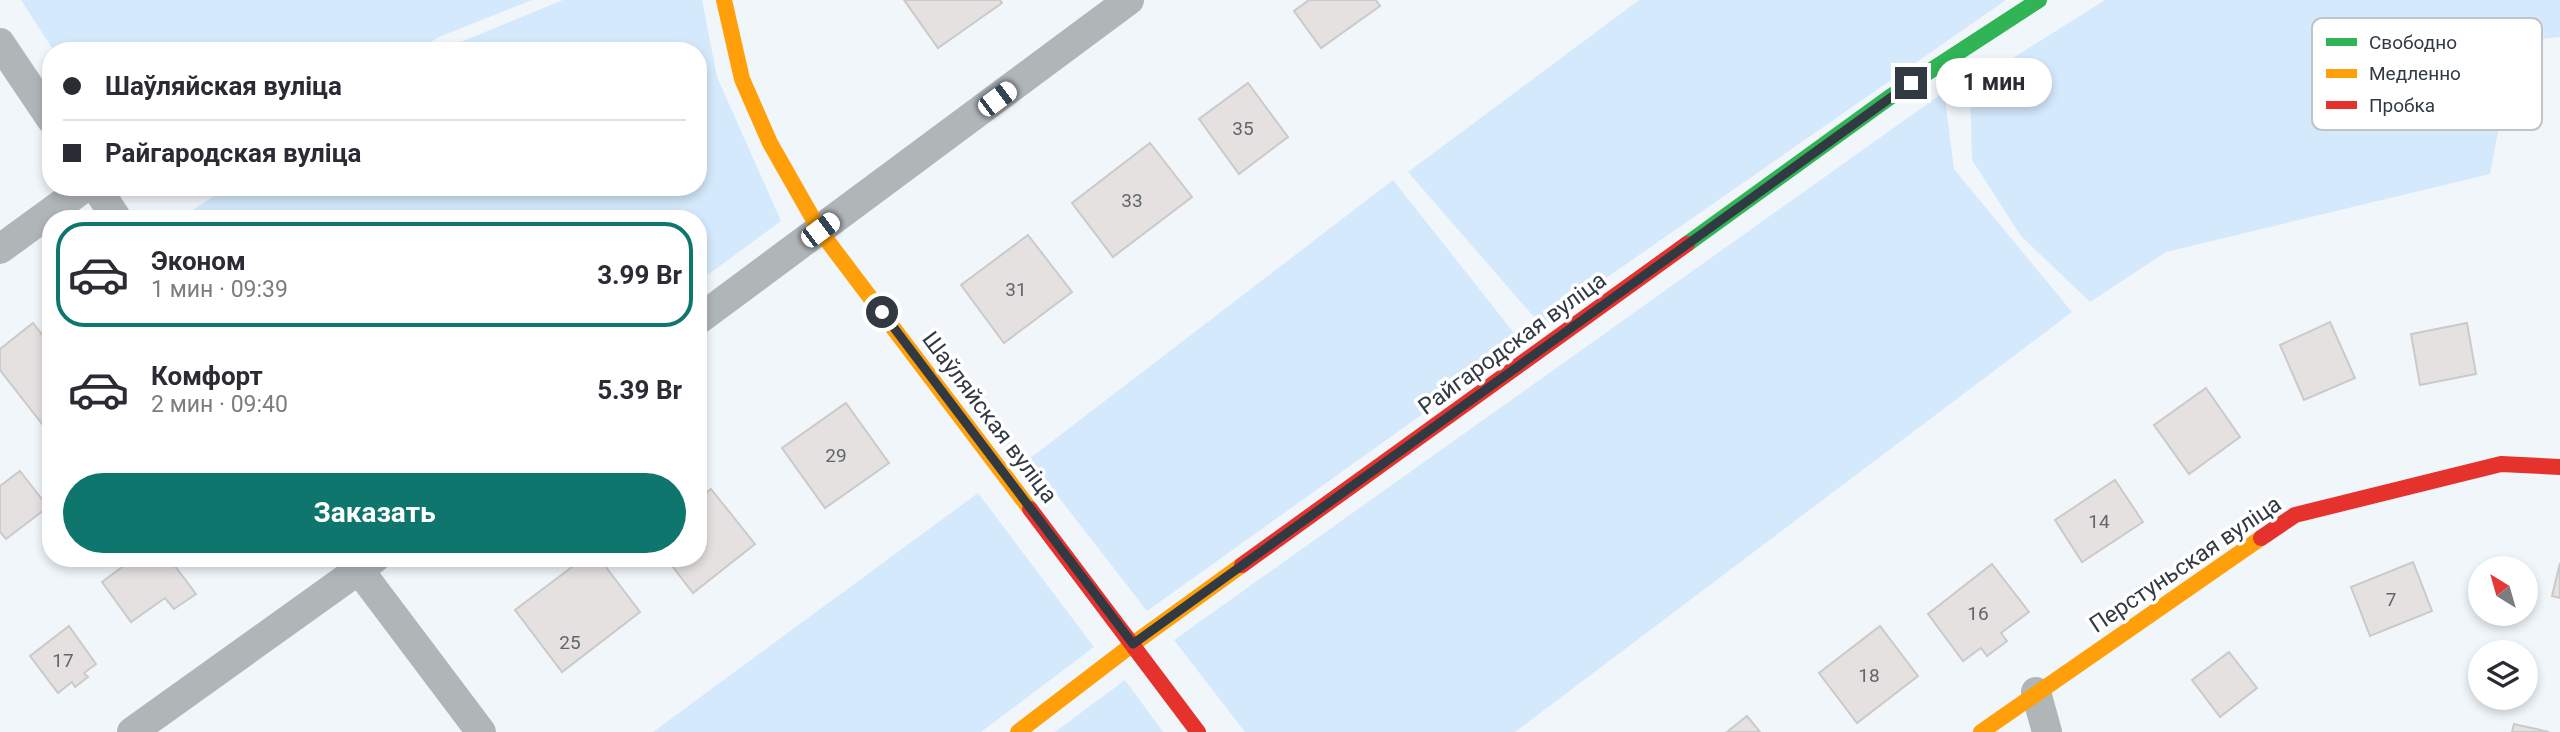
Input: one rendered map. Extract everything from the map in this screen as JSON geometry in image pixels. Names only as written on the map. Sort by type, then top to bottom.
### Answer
[{"type":"street","name":"Шаўляйская вуліца","points":[[724,0],[742,79],[770,143],[820,230],[1198,732]]},
{"type":"street","points":[[707,313],[1129,0]]},
{"type":"street","name":"Райгародская вуліца","points":[[1018,732],[1133,644],[1890,97],[2039,0]]},
{"type":"street","points":[[0,43],[42,106]]},
{"type":"street","points":[[53,210],[73,196]]},
{"type":"street","points":[[0,249],[42,218]]},
{"type":"street","name":"Перстуньская вуліца","points":[[1981,732],[2295,515],[2501,464],[2560,467]]},
{"type":"street","points":[[132,732],[354,567]]},
{"type":"street","points":[[365,567],[481,732]]},
{"type":"street","points":[[2036,692],[2047,732]]},
{"type":"shaded area","points":[[21,0],[532,0],[431,42],[48,42]]},
{"type":"shaded area","points":[[563,0],[702,0],[717,77],[781,221],[707,275],[707,210],[192,210],[215,196],[707,196],[707,42],[461,42]]},
{"type":"shaded area","points":[[1639,0],[2006,0],[1540,324],[1408,172]]},
{"type":"shaded area","points":[[2105,0],[2560,0],[2560,37],[2542,39],[2542,18],[2312,18],[2312,130],[2498,130],[2490,174],[2166,252],[2090,302],[2021,236],[1972,160],[1970,85]]},
{"type":"shaded area","points":[[1944,92],[1954,169],[2072,312],[1515,732],[1245,732],[1174,640]]},
{"type":"shaded area","points":[[1393,180],[1522,343],[1147,611],[1029,459]]},
{"type":"shaded area","points":[[978,493],[1094,647],[981,732],[653,732]]},
{"type":"shaded area","points":[[1125,680],[1163,732],[1055,732]]},
{"type":"building","points":[[904,0],[1000,0],[1002,3],[938,48]]},
{"type":"building","points":[[1309,0],[1376,0],[1380,6],[1321,48],[1294,11]]},
{"type":"building","points":[[1248,83],[1288,137],[1239,174],[1199,119]]},
{"type":"building","points":[[1150,143],[1192,197],[1113,257],[1072,203]]},
{"type":"building","points":[[1028,235],[1072,292],[1004,343],[961,285]]},
{"type":"building","points":[[2330,322],[2355,378],[2304,400],[2280,345]]},
{"type":"building","points":[[33,323],[42,334],[42,424],[0,370],[0,349]]},
{"type":"building","points":[[2467,323],[2476,374],[2420,385],[2411,334]]},
{"type":"building","points":[[2206,388],[2240,437],[2189,474],[2154,425]]},
{"type":"building","points":[[846,403],[889,463],[825,508],[782,448]]},
{"type":"building","points":[[20,471],[42,499],[42,512],[6,539],[0,532],[0,486]]},
{"type":"building","points":[[2115,480],[2143,522],[2082,562],[2055,520]]},
{"type":"building","points":[[711,489],[755,544],[693,593],[673,567],[707,567],[707,492]]},
{"type":"building","points":[[2413,562],[2432,611],[2370,636],[2351,587]]},
{"type":"building","points":[[2560,563],[2560,598],[2552,596]]},
{"type":"building","points":[[1992,564],[2029,612],[2001,633],[2007,641],[1987,656],[1981,648],[1963,661],[1928,614]]},
{"type":"building","points":[[122,567],[176,567],[196,594],[174,609],[165,598],[131,622],[102,582]]},
{"type":"building","points":[[572,567],[606,567],[640,612],[562,672],[515,610]]},
{"type":"building","points":[[69,626],[96,664],[84,673],[88,677],[75,687],[72,682],[58,693],[30,656]]},
{"type":"building","points":[[1880,626],[1918,676],[1857,723],[1819,673]]},
{"type":"building","points":[[2229,652],[2257,688],[2220,717],[2192,680]]},
{"type":"building","points":[[1747,716],[1760,732],[1727,732]]},
{"type":"building","points":[[2514,724],[2549,732],[2512,732]]},
{"type":"traffic: fast","points":[[1687,244],[1890,97],[2039,0]]},
{"type":"traffic: slow","points":[[724,0],[742,79],[770,143],[820,231],[1030,509]]},
{"type":"traffic: slow","points":[[1981,732],[2261,538]]},
{"type":"traffic: slow","points":[[1018,732],[1242,565]]},
{"type":"traffic: jam","points":[[1242,565],[1687,244]]},
{"type":"traffic: jam","points":[[2261,538],[2295,515],[2501,464],[2560,467]]},
{"type":"traffic: jam","points":[[1030,509],[1198,732]]},
{"type":"route","points":[[882,312],[1133,644],[1911,83]]}]
